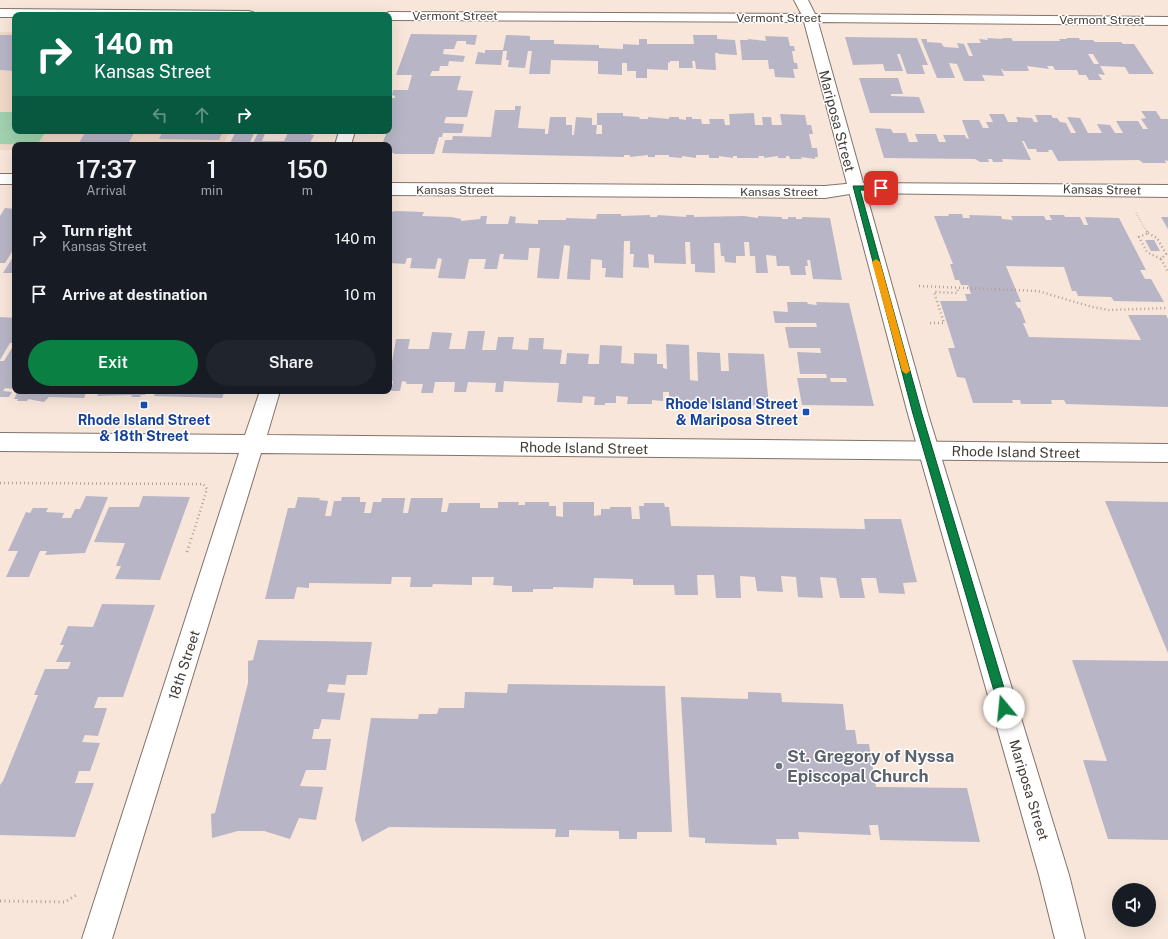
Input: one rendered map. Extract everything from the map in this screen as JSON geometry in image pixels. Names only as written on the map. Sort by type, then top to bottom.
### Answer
[{"type":"main road","name":"Mariposa Street","points":[[801,0],[810,18],[928,451],[1052,867],[1070,939]]},
{"type":"main road","points":[[383,12],[386,1]]},
{"type":"main road","points":[[0,13],[12,13]]},
{"type":"main road","name":"Vermont Street","points":[[392,16],[1168,21]]},
{"type":"main road","points":[[0,179],[12,179]]},
{"type":"main road","name":"Kansas Street","points":[[392,189],[825,192],[856,188],[1168,191]]},
{"type":"main road","name":"18th Street","points":[[97,939],[269,394]]},
{"type":"main road","name":"Rhode Island Street","points":[[0,442],[1168,453]]},
{"type":"path","points":[[1135,211],[1148,233],[1157,238],[1166,254],[1162,259]]},
{"type":"path","points":[[1148,233],[1139,237],[1148,252],[1162,259],[1168,272]]},
{"type":"path","points":[[919,286],[954,287],[958,289],[1038,291],[1092,307],[1109,310],[1168,308]]},
{"type":"path","points":[[930,323],[944,323],[934,292],[957,293],[958,289]]},
{"type":"path","points":[[0,483],[203,484]]},
{"type":"path","points":[[0,901],[65,902],[78,894]]},
{"type":"shaded area","points":[[0,32],[12,32],[12,134],[228,134],[224,142],[12,142],[12,150],[0,150]]},
{"type":"green space","points":[[0,112],[12,112],[12,134],[44,134],[39,142],[12,142],[12,144],[0,144]]},
{"type":"building","points":[[411,34],[477,35],[475,45],[466,44],[466,41],[457,41],[454,49],[444,49],[443,54],[465,56],[463,62],[449,61],[448,66],[440,66],[439,71],[432,71],[430,76],[461,76],[457,90],[473,91],[467,117],[446,117],[444,123],[464,124],[462,133],[443,133],[442,137],[439,137],[434,154],[394,154],[392,153],[392,142],[383,142],[386,134],[392,134],[392,98],[395,98],[395,96],[392,95],[393,90],[408,90],[412,75],[396,75]]},
{"type":"building","points":[[0,35],[12,35],[12,71],[0,70]]},
{"type":"building","points":[[506,35],[530,36],[530,40],[554,40],[554,44],[599,45],[599,48],[623,49],[623,44],[639,45],[639,39],[647,39],[647,44],[694,44],[693,35],[717,35],[717,39],[735,40],[737,55],[715,53],[716,70],[696,69],[695,61],[692,61],[693,68],[679,68],[679,61],[670,61],[670,63],[668,62],[668,70],[647,69],[647,78],[636,78],[636,71],[627,71],[627,63],[622,63],[622,75],[598,74],[598,61],[551,60],[550,74],[529,74],[532,51],[528,51],[525,68],[508,67],[509,60],[506,60],[507,51],[503,51],[501,65],[475,64],[478,52],[485,53],[485,50],[503,50]]},
{"type":"building","points":[[765,36],[788,37],[790,46],[794,46],[795,51],[792,51],[794,63],[797,63],[798,69],[793,69],[795,78],[775,77],[774,69],[769,69],[768,60],[742,60],[740,40],[748,39],[766,41]]},
{"type":"building","points":[[845,37],[917,38],[928,65],[922,65],[925,74],[907,74],[900,54],[897,54],[903,71],[885,71],[883,64],[853,65]]},
{"type":"building","points":[[987,38],[1011,38],[1013,41],[1060,41],[1059,39],[1079,38],[1080,40],[1093,40],[1095,42],[1121,42],[1123,44],[1134,44],[1154,74],[1129,74],[1125,67],[1100,66],[1105,75],[1098,74],[1102,80],[1089,80],[1086,75],[1079,75],[1077,70],[1055,70],[1053,66],[1047,66],[1049,69],[1027,66],[1029,71],[1004,71],[1001,68],[1004,76],[982,75],[985,81],[964,81],[957,64],[949,63],[955,78],[937,78],[921,39],[927,39],[927,42],[941,43],[944,47],[959,48],[957,43],[964,44],[969,56],[973,56],[967,43],[981,43],[979,39],[988,40]],"holes":[[[1088,54],[1093,54],[1099,64],[1094,64]]]},
{"type":"building","points":[[859,78],[898,78],[903,94],[891,94],[891,96],[919,97],[925,113],[870,113]]},
{"type":"building","points":[[515,106],[521,106],[518,128],[545,129],[545,134],[548,134],[550,117],[566,117],[566,125],[572,125],[572,135],[574,135],[576,117],[592,118],[592,125],[597,125],[597,113],[623,113],[623,116],[639,117],[640,119],[648,119],[648,117],[669,119],[669,117],[679,117],[679,119],[686,120],[686,117],[692,117],[692,119],[701,119],[702,124],[710,124],[709,119],[724,119],[725,125],[730,125],[729,114],[754,113],[755,125],[763,125],[762,117],[771,117],[772,125],[782,125],[780,114],[805,115],[807,125],[811,125],[813,134],[809,134],[812,148],[817,148],[818,157],[815,157],[815,159],[801,157],[802,159],[790,159],[789,156],[786,156],[786,158],[778,158],[778,156],[764,158],[764,156],[758,156],[759,158],[737,158],[737,156],[733,156],[733,158],[719,156],[719,158],[709,158],[709,155],[696,155],[696,158],[682,156],[682,158],[669,157],[669,155],[655,155],[655,157],[648,157],[648,155],[630,157],[630,155],[624,155],[624,157],[442,153],[445,140],[452,140],[453,136],[491,137],[495,110],[515,110]],"holes":[[[597,125],[602,125],[602,134],[596,134]]]},
{"type":"building","points":[[1141,111],[1156,111],[1161,119],[1168,119],[1168,161],[1165,160],[1166,163],[1143,163],[1139,160],[1058,161],[1052,150],[1048,150],[1049,152],[1037,152],[1036,149],[1028,149],[1024,141],[1022,141],[1031,160],[1002,159],[1003,162],[993,162],[992,159],[988,159],[989,162],[980,162],[975,159],[884,158],[875,128],[891,129],[893,133],[906,133],[909,142],[918,142],[915,134],[936,134],[939,142],[946,142],[943,135],[965,135],[966,138],[969,139],[962,120],[979,120],[983,128],[989,128],[986,122],[993,122],[989,114],[1004,114],[1008,122],[1018,122],[1016,117],[1032,118],[1034,122],[1038,122],[1035,115],[1051,115],[1053,118],[1057,118],[1060,122],[1066,123],[1071,133],[1076,133],[1067,117],[1080,118],[1088,133],[1102,133],[1097,124],[1110,125],[1115,133],[1123,133],[1116,121],[1138,121],[1143,129],[1148,129],[1141,119],[1146,118]]},
{"type":"building","points":[[84,134],[133,134],[129,142],[80,142]]},
{"type":"building","points":[[162,134],[222,134],[219,140],[159,139]]},
{"type":"building","points":[[234,134],[254,134],[250,142],[230,142]]},
{"type":"building","points":[[258,134],[265,134],[262,141],[284,141],[288,134],[314,135],[310,142],[254,142]]},
{"type":"building","points":[[5,208],[12,209],[12,252],[5,263],[0,263],[0,216]]},
{"type":"building","points":[[392,212],[424,212],[422,216],[451,217],[461,219],[461,221],[480,219],[481,216],[487,216],[486,224],[508,224],[510,216],[516,217],[515,223],[538,224],[538,220],[566,220],[566,218],[596,219],[597,214],[621,214],[621,216],[650,215],[650,217],[657,217],[658,215],[686,217],[686,215],[694,215],[694,217],[782,217],[782,219],[788,219],[788,217],[796,217],[796,219],[802,219],[802,217],[830,218],[842,280],[813,279],[810,260],[807,260],[808,266],[805,266],[806,275],[791,275],[789,266],[777,266],[776,256],[766,255],[768,273],[756,273],[755,256],[750,256],[749,242],[744,242],[745,256],[736,256],[736,263],[725,262],[724,256],[721,256],[720,243],[714,243],[715,273],[695,272],[695,264],[691,264],[690,242],[685,242],[686,264],[654,263],[654,255],[648,254],[649,268],[633,267],[634,254],[630,254],[630,241],[624,241],[623,278],[605,277],[606,268],[602,268],[602,260],[591,259],[590,280],[567,279],[570,246],[564,245],[559,279],[537,278],[540,248],[529,248],[528,260],[503,259],[504,254],[500,254],[497,269],[484,269],[486,259],[469,259],[465,279],[438,278],[442,259],[438,258],[435,269],[410,268],[412,258],[407,258],[405,264],[392,263]]},
{"type":"building","points":[[948,214],[962,214],[963,218],[970,218],[969,215],[1001,216],[1002,219],[1013,220],[1011,216],[1044,216],[1046,220],[1052,220],[1049,215],[1064,215],[1065,217],[1080,217],[1084,225],[1088,225],[1085,217],[1119,218],[1146,270],[1140,270],[1145,279],[1151,279],[1164,302],[1114,301],[1111,297],[1078,296],[1076,291],[1072,291],[1064,267],[1006,266],[1021,302],[1015,302],[1018,308],[1020,308],[1026,323],[1023,323],[1029,337],[1141,340],[1128,315],[1166,315],[1168,319],[1168,407],[1066,404],[1064,400],[1051,400],[1052,404],[1021,404],[1020,400],[1012,400],[1013,403],[973,403],[965,378],[957,377],[948,348],[955,348],[940,301],[967,301],[965,294],[971,294],[968,285],[961,285],[959,280],[955,280],[950,264],[953,264],[934,216],[949,216]]},
{"type":"building","points":[[1161,217],[1168,217],[1168,229]]},
{"type":"building","points":[[1145,240],[1154,240],[1160,251],[1151,251]]},
{"type":"building","points":[[12,259],[12,273],[3,273]]},
{"type":"building","points":[[787,302],[807,302],[808,304],[817,305],[816,302],[849,303],[874,406],[802,405],[797,378],[827,378],[826,374],[800,374],[797,352],[821,353],[820,348],[789,348],[785,327],[817,327],[816,323],[775,323],[773,311],[788,312]],"holes":[[[830,378],[846,378],[847,382],[831,382]]]},
{"type":"building","points":[[0,317],[12,318],[12,343],[10,343],[0,360]]},
{"type":"building","points":[[468,331],[485,331],[482,350],[496,350],[498,337],[514,337],[512,349],[528,350],[529,338],[544,338],[543,349],[562,350],[560,364],[566,364],[567,353],[589,354],[588,364],[599,364],[600,345],[622,346],[621,363],[634,364],[634,353],[657,354],[657,364],[663,364],[663,368],[667,369],[666,344],[689,345],[690,380],[698,381],[697,352],[720,353],[721,371],[729,371],[728,353],[764,354],[769,406],[699,403],[699,406],[669,405],[669,392],[663,392],[663,401],[652,400],[652,404],[627,404],[628,397],[616,396],[616,403],[605,403],[605,405],[594,405],[595,397],[583,396],[582,403],[557,402],[559,383],[504,381],[503,392],[495,392],[496,383],[468,382],[466,392],[454,392],[455,382],[435,382],[433,393],[421,393],[423,384],[406,384],[407,382],[402,381],[400,391],[392,391],[392,362],[396,339],[410,339],[408,349],[429,349],[432,332],[452,333],[449,349],[465,349]]},
{"type":"building","points":[[12,348],[12,389],[5,388],[3,391],[12,392],[9,397],[0,397],[0,361],[4,361]]},
{"type":"building","points":[[16,394],[86,394],[84,398],[49,397],[44,402],[28,399],[27,401],[17,401],[18,399],[14,399]]},
{"type":"building","points":[[98,394],[146,394],[141,395],[140,397],[131,397],[132,395],[97,396]]},
{"type":"building","points":[[155,394],[224,394],[222,398],[154,396]]},
{"type":"building","points":[[86,496],[108,497],[85,553],[45,555],[47,551],[40,551],[29,577],[6,577],[18,551],[8,551],[26,512],[30,513],[33,508],[48,508],[46,512],[64,513],[62,518],[71,518],[75,509],[80,509]]},
{"type":"building","points":[[143,496],[190,497],[160,580],[115,579],[121,566],[116,566],[125,543],[94,542],[109,507],[139,507]]},
{"type":"building","points":[[298,497],[320,498],[319,500],[328,501],[325,516],[331,516],[334,501],[341,501],[342,497],[360,497],[360,502],[366,502],[364,513],[371,513],[373,502],[381,502],[382,498],[405,498],[403,513],[408,513],[411,498],[443,498],[441,512],[447,512],[449,503],[480,503],[480,508],[498,508],[498,502],[519,502],[518,505],[525,505],[525,502],[549,502],[549,506],[556,506],[556,516],[563,517],[563,502],[594,502],[594,516],[601,515],[601,509],[610,509],[610,507],[631,507],[632,519],[640,519],[639,506],[644,506],[644,503],[664,503],[665,507],[669,507],[671,526],[865,529],[864,519],[901,519],[917,582],[903,583],[905,594],[879,593],[876,578],[861,578],[865,598],[840,598],[836,578],[820,577],[823,598],[798,597],[796,577],[781,576],[783,592],[757,591],[755,577],[740,576],[741,598],[716,598],[714,575],[697,575],[698,595],[675,595],[674,585],[633,585],[633,579],[594,578],[593,588],[553,587],[553,589],[533,589],[533,592],[512,592],[512,586],[493,585],[494,577],[472,577],[472,585],[433,584],[432,587],[410,587],[411,577],[392,577],[391,584],[309,583],[309,588],[297,587],[294,599],[265,599],[288,508],[295,508]]},
{"type":"building","points":[[1105,501],[1168,502],[1168,653]]},
{"type":"building","points":[[102,604],[155,605],[123,697],[98,697],[94,708],[107,708],[98,736],[85,735],[82,742],[100,743],[90,771],[79,771],[75,783],[94,783],[75,837],[0,835],[0,785],[3,781],[38,695],[34,695],[45,669],[68,669],[71,662],[56,662],[64,645],[60,645],[68,626],[93,627]]},
{"type":"building","points":[[258,640],[372,642],[367,675],[347,675],[345,685],[329,684],[327,692],[345,693],[340,720],[322,719],[319,729],[314,729],[312,739],[331,739],[326,770],[306,770],[300,786],[323,787],[316,820],[299,818],[290,839],[264,831],[238,831],[212,838],[211,814],[215,813],[248,683],[248,661],[253,660]]},
{"type":"building","points":[[1072,660],[1168,661],[1168,840],[1108,839],[1083,760],[1107,761]]},
{"type":"building","points":[[508,684],[665,686],[672,832],[637,832],[637,839],[619,839],[619,831],[569,830],[569,837],[555,837],[556,829],[389,827],[362,842],[355,820],[371,718],[418,719],[419,714],[437,714],[439,708],[464,708],[465,692],[507,693]]},
{"type":"building","name":"St. Gregory of Nyssa Episcopal Church","points":[[748,692],[781,693],[782,702],[843,704],[846,730],[855,730],[857,744],[869,744],[876,787],[967,788],[980,842],[880,840],[878,825],[869,825],[871,835],[798,832],[799,839],[776,839],[777,845],[705,843],[705,838],[689,837],[681,697],[748,699]]},
{"type":"slow traffic","points":[[876,262],[906,371]]},
{"type":"place","name":"Rhode Island Street & 18th Street","points":[[144,405]]},
{"type":"place","name":"Rhode Island Street & Mariposa Street","points":[[806,412]]},
{"type":"place","name":"St. Gregory of Nyssa Episcopal Church","points":[[779,766]]},
{"type":"route","points":[[881,188],[856,188],[941,496],[1004,708]]}]
